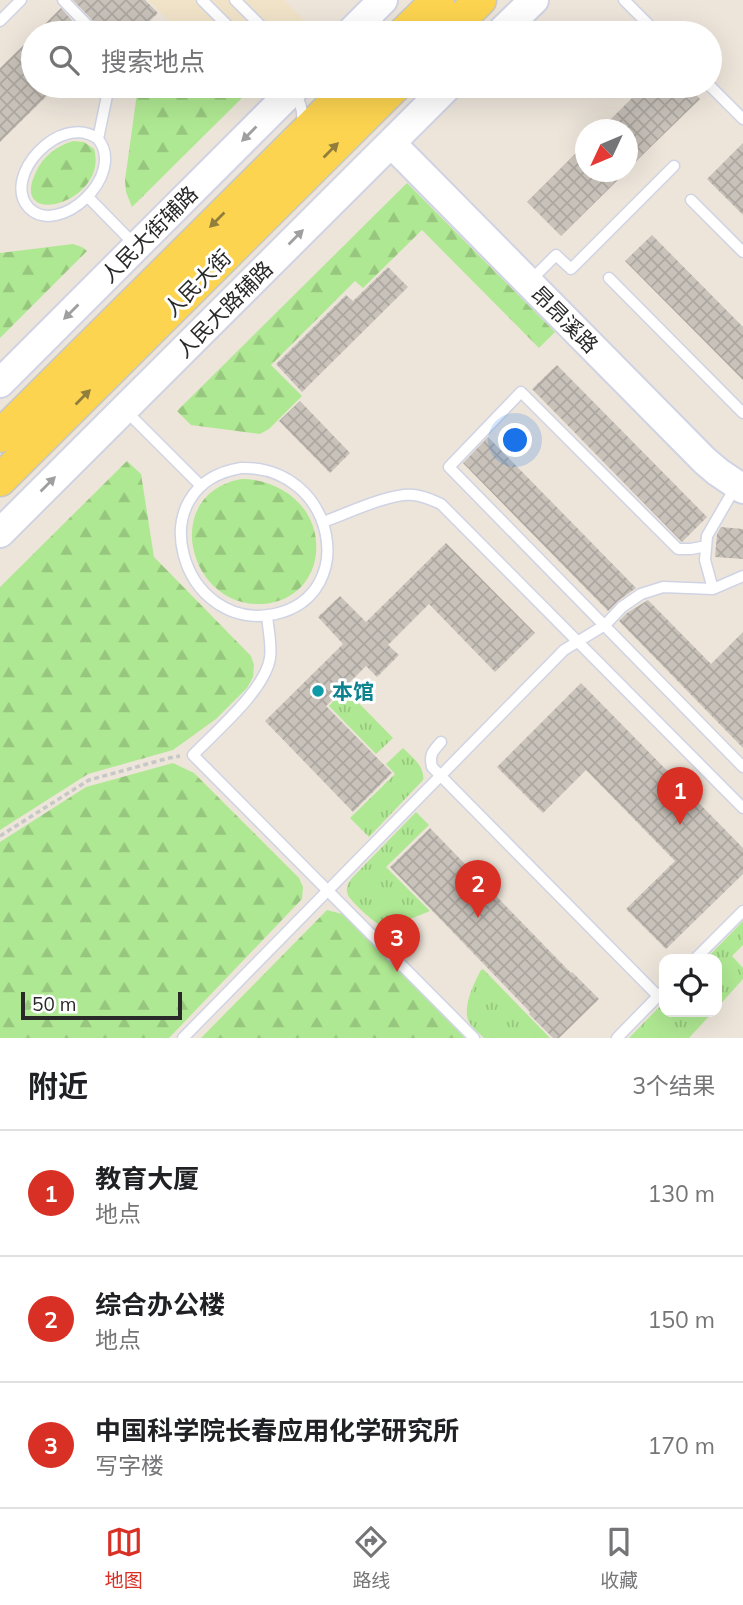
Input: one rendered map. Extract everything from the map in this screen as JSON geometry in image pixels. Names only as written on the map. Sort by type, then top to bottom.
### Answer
[{"type":"main road","points":[[362,21],[383,0]]},
{"type":"main road","points":[[416,21],[438,0]]},
{"type":"main road","points":[[459,21],[480,0]]},
{"type":"main road","points":[[512,21],[534,0]]},
{"type":"main road","name":"人民大街辅路","points":[[0,383],[282,98]]},
{"type":"main road","name":"人民大街","points":[[0,436],[336,98]]},
{"type":"main road","name":"人民大街","points":[[0,480],[383,98]]},
{"type":"main road","name":"人民大路辅路","points":[[0,533],[436,98]]},
{"type":"main road","name":"昂昂溪路","points":[[391,143],[705,461],[740,487]]},
{"type":"lane","points":[[0,21],[21,0]]},
{"type":"lane","points":[[63,0],[84,21]]},
{"type":"lane","points":[[202,0],[224,21]]},
{"type":"lane","points":[[235,0],[256,21]]},
{"type":"lane","points":[[624,0],[645,21]]},
{"type":"lane","points":[[98,139],[107,98]]},
{"type":"lane","points":[[298,98],[303,113],[298,139]]},
{"type":"lane","points":[[722,98],[743,119]]},
{"type":"lane","points":[[71,132],[87,132],[98,139],[105,150],[105,166],[99,182],[88,197],[64,212],[48,215],[29,208],[23,196],[23,181],[34,157],[55,138],[71,132]]},
{"type":"lane","points":[[529,282],[556,255],[570,269],[674,166]]},
{"type":"lane","points":[[88,197],[136,246]]},
{"type":"lane","points":[[691,200],[743,252]]},
{"type":"lane","points":[[609,278],[743,413]]},
{"type":"lane","points":[[706,546],[678,549],[521,392],[449,467],[743,767]]},
{"type":"lane","points":[[124,409],[201,486]]},
{"type":"lane","points":[[264,469],[286,478],[296,484],[312,501],[323,522],[327,557],[315,588],[299,604],[267,615],[244,614],[222,605],[203,591],[190,572],[182,550],[181,527],[188,505],[201,486],[230,470],[264,469]]},
{"type":"lane","points":[[713,589],[705,560],[707,536],[740,487]]},
{"type":"lane","points":[[323,522],[392,497],[412,494],[441,505],[743,808]]},
{"type":"lane","points":[[183,1038],[564,650],[605,625],[622,607],[641,594],[663,587],[713,589],[743,576]]},
{"type":"lane","points":[[267,615],[270,656],[265,676],[254,692],[193,755],[474,1038]]},
{"type":"lane","points":[[441,742],[430,758],[432,767],[659,991]]},
{"type":"lane","points":[[700,954],[743,911]]},
{"type":"lane","points":[[617,1038],[659,995]]},
{"type":"path","points":[[0,836],[89,780],[169,758],[193,755]]},
{"type":"shaded area","points":[[148,0],[284,0],[305,21],[169,21]]},
{"type":"green space","points":[[136,98],[242,98],[132,207],[125,180]]},
{"type":"green space","points":[[73,141],[84,142],[94,149],[95,168],[88,183],[75,195],[60,202],[46,205],[35,201],[31,190],[42,161],[51,152]]},
{"type":"green space","points":[[407,183],[555,332],[539,348],[422,230],[363,288],[355,281],[271,365],[302,396],[269,429],[260,434],[191,425],[177,411]]},
{"type":"green space","points":[[73,244],[87,251],[0,338],[0,253]]},
{"type":"green space","points":[[127,461],[141,474],[154,557],[251,656],[254,665],[253,677],[247,688],[216,719],[173,750],[88,774],[0,830],[0,587]]},
{"type":"green space","points":[[242,479],[257,480],[284,491],[296,500],[312,523],[316,537],[312,571],[301,587],[284,599],[263,604],[237,600],[216,588],[201,570],[193,548],[193,526],[200,505],[216,489]]},
{"type":"green space","points":[[345,689],[393,738],[376,754],[329,706]]},
{"type":"green space","points":[[403,748],[420,766],[423,780],[369,837],[350,818],[395,774],[386,764]]},
{"type":"green space","points":[[173,763],[194,773],[299,878],[303,887],[302,899],[169,1038],[0,1038],[0,842],[86,787]]},
{"type":"green space","points":[[416,812],[429,825],[386,867],[430,911],[403,922],[381,926],[353,902],[347,887],[351,879]]},
{"type":"green space","points":[[327,910],[342,914],[465,1038],[201,1038]]},
{"type":"green space","points":[[743,921],[743,945],[732,956],[743,968],[743,979],[722,1002],[722,954],[711,954]]},
{"type":"green space","points":[[483,969],[550,1038],[484,1038],[475,1030],[468,1020],[467,1008],[472,988]]},
{"type":"green space","points":[[659,1007],[659,1017],[708,1017],[689,1038],[629,1038]]},
{"type":"building","points":[[73,0],[145,0],[158,13],[150,21],[93,21]]},
{"type":"building","points":[[61,8],[72,21],[48,21]]},
{"type":"building","points":[[21,48],[21,98],[45,98],[0,142],[0,68]]},
{"type":"building","points":[[632,98],[700,99],[638,159],[638,119],[611,119]]},
{"type":"building","points":[[743,143],[743,215],[707,179]]},
{"type":"building","points":[[575,154],[575,182],[616,182],[561,236],[527,202]]},
{"type":"building","points":[[652,235],[743,327],[743,380],[625,261]]},
{"type":"building","points":[[388,267],[408,287],[302,392],[276,364],[346,295],[353,301]]},
{"type":"building","points":[[557,365],[707,517],[682,542],[532,389]]},
{"type":"building","points":[[300,401],[350,453],[330,473],[279,421]]},
{"type":"building","points":[[488,437],[636,588],[608,611],[463,463]]},
{"type":"building","points":[[721,527],[743,529],[743,559],[715,557],[717,534]]},
{"type":"building","name":"本馆","points":[[446,543],[535,633],[495,672],[429,604],[388,645],[399,655],[377,677],[366,666],[326,706],[392,773],[353,812],[265,721],[343,644],[318,617],[340,596],[366,622]]},
{"type":"building","points":[[648,600],[711,664],[743,632],[743,748],[619,621]]},
{"type":"building","points":[[581,683],[743,848],[743,874],[666,949],[626,909],[675,861],[586,770],[543,813],[497,767]]},
{"type":"building","points":[[430,828],[599,999],[559,1038],[553,1038],[529,1014],[530,1012],[390,867]]},
{"type":"place","name":"本馆","points":[[318,691]]},
{"type":"place","name":"教育大厦","points":[[680,825]]},
{"type":"place","name":"综合办公楼","points":[[478,918]]},
{"type":"place","name":"中国科学院长春应用化学研究所","points":[[397,972]]}]
